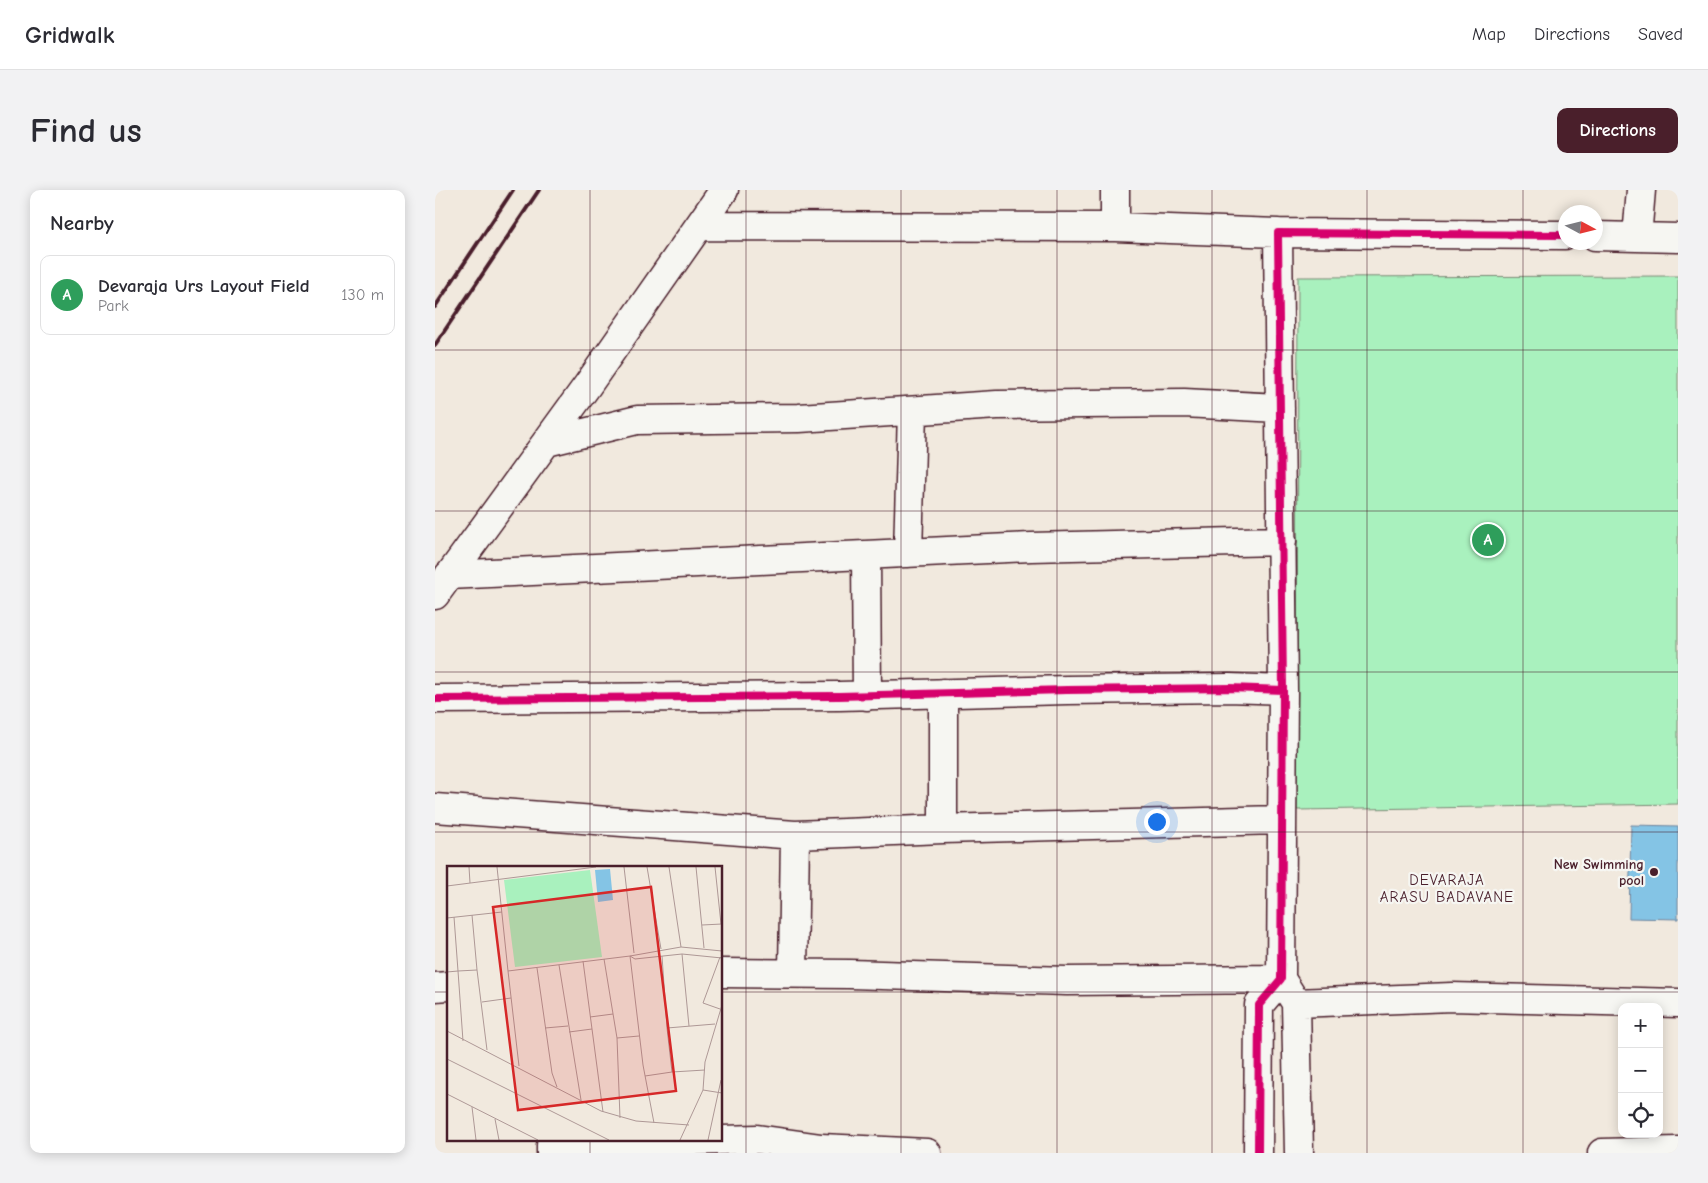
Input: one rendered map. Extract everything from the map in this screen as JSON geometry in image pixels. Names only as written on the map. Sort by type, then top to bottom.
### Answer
[{"type":"street","points":[[442,585],[547,442],[724,190]]},
{"type":"street","points":[[1115,190],[1115,227]]},
{"type":"street","points":[[1637,237],[1641,190]]},
{"type":"street","points":[[700,226],[1115,227],[1278,233],[1558,235]]},
{"type":"street","points":[[1278,233],[1283,690],[1281,979],[1296,1003],[1299,1153]]},
{"type":"street","points":[[1603,236],[1678,238]]},
{"type":"street","points":[[547,442],[637,420],[799,418],[997,405],[1184,403],[1280,408]]},
{"type":"street","points":[[908,553],[912,411]]},
{"type":"street","points":[[442,585],[866,555],[1282,541]]},
{"type":"street","points":[[866,555],[867,696]]},
{"type":"street","points":[[435,700],[867,696],[1200,688],[1283,690]]},
{"type":"street","points":[[943,693],[943,829]]},
{"type":"street","points":[[435,808],[795,835],[1281,820]]},
{"type":"street","points":[[793,973],[795,835]]},
{"type":"street","points":[[723,973],[793,973],[1067,981],[1281,979]]},
{"type":"street","points":[[1258,1153],[1259,1005],[1281,979]]},
{"type":"street","points":[[1296,1003],[1452,997],[1678,1003]]},
{"type":"street","points":[[551,1146],[757,1139],[821,1151],[927,1153]]},
{"type":"street","points":[[1602,1153],[1678,1151]]},
{"type":"green space","points":[[1678,276],[1678,804],[1297,810],[1298,277]]},
{"type":"water","name":"New Swimming pool","points":[[1631,825],[1678,826],[1678,919],[1629,918]]},
{"type":"railway","points":[[435,307],[513,190]]},
{"type":"railway","points":[[435,345],[539,190]]},
{"type":"cycle path","points":[[1258,1153],[1259,1005],[1281,979],[1283,690],[1278,233],[1558,235]]},
{"type":"cycle path","points":[[435,699],[839,696],[1229,688],[1283,690]]},
{"type":"place","name":"Devaraja Urs Layout Field","points":[[1488,540]]},
{"type":"place","name":"New Swimming pool","points":[[1654,872]]},
{"type":"district","name":"DEVARAJA ARASU BADAVANE","points":[[1447,888]]}]
